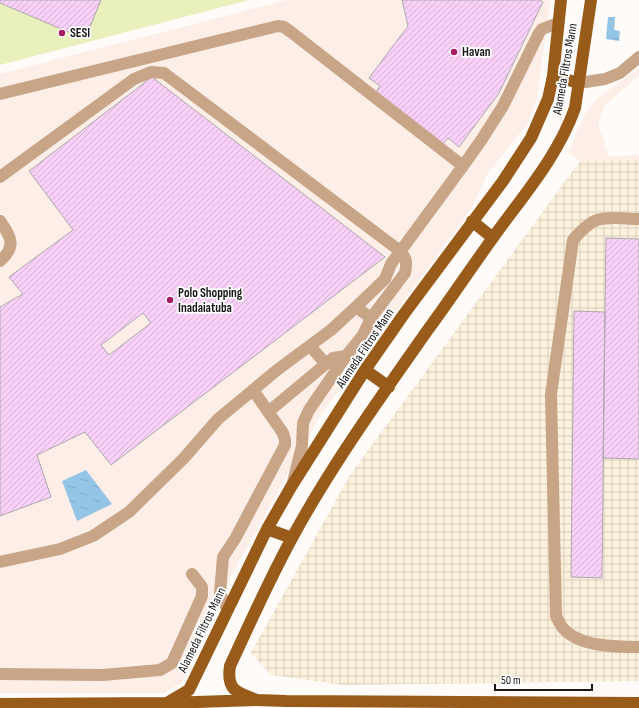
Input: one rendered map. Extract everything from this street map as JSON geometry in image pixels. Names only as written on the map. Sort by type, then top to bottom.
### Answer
[{"type":"main road","name":"Alameda Filtros Mann","points":[[167,703],[189,690],[227,609],[268,530],[292,487],[365,370],[404,314],[503,181],[531,138],[548,99],[553,76],[561,0]]},
{"type":"main road","name":"Alameda Filtros Mann","points":[[258,700],[238,692],[231,686],[228,676],[230,666],[292,538],[347,447],[538,176],[562,138],[569,125],[575,108],[591,0]]},
{"type":"main road","points":[[553,76],[579,83]]},
{"type":"main road","points":[[472,221],[493,238]]},
{"type":"main road","points":[[365,370],[389,386]]},
{"type":"main road","points":[[268,530],[292,538]]},
{"type":"main road","points":[[0,704],[167,703],[258,700],[639,703]]},
{"type":"street","points":[[0,562],[56,550],[93,536],[129,512],[184,458],[218,419],[331,330],[356,307],[384,279],[391,264],[463,166],[503,106],[539,32],[542,29],[558,23]]},
{"type":"street","points":[[0,94],[278,26],[291,32],[463,166]]},
{"type":"street","points":[[579,83],[605,79],[620,72],[639,57]]},
{"type":"street","points":[[0,177],[134,79],[151,72],[164,73],[405,256],[407,265],[404,273],[371,318],[362,335],[309,410],[303,423],[302,446],[292,487]]},
{"type":"street","points":[[639,219],[597,220],[582,229],[573,240],[551,394],[556,616],[563,628],[578,639],[610,647],[639,647]]},
{"type":"street","points":[[0,221],[9,234],[11,245],[6,256],[0,261]]},
{"type":"street","points":[[356,307],[371,318]]},
{"type":"street","points":[[310,346],[326,364]]},
{"type":"street","points":[[268,412],[333,358],[346,356]]},
{"type":"street","points":[[227,609],[220,593],[224,557],[285,445],[283,433],[254,390]]},
{"type":"street","points":[[0,674],[103,675],[160,670],[172,663],[202,596],[202,587],[192,574]]},
{"type":"shaded area","points":[[287,0],[551,0],[536,101],[528,123],[488,173],[471,209],[320,416],[230,578],[190,667],[181,683],[164,693],[0,693],[0,74]]},
{"type":"shaded area","points":[[639,68],[639,76],[604,106],[598,123],[609,156],[639,155],[639,160],[580,161],[568,152],[585,114],[598,98]]},
{"type":"shaded area","points":[[639,160],[639,681],[344,685],[271,675],[251,653],[350,475],[580,161]]},
{"type":"green space","name":"SESI","points":[[0,0],[249,0],[0,65]]},
{"type":"water","points":[[608,17],[615,17],[614,30],[620,31],[619,41],[606,39]]},
{"type":"water","points":[[86,470],[112,504],[77,521],[62,481]]},
{"type":"building","points":[[0,0],[101,0],[85,39],[0,3]]},
{"type":"building","name":"Havan","points":[[402,0],[540,0],[543,2],[499,93],[459,147],[448,138],[443,144],[376,92],[380,86],[369,78],[408,26]]},
{"type":"building","name":"Polo Shopping Inadaiatuba","points":[[152,77],[385,257],[111,465],[85,432],[37,455],[51,497],[0,516],[0,307],[23,294],[9,277],[73,230],[29,171]],"holes":[[[143,313],[151,323],[109,355],[101,345]]]},
{"type":"building","points":[[606,238],[639,239],[639,459],[603,458]]},
{"type":"building","points":[[574,311],[605,312],[602,578],[571,577]]},
{"type":"place","name":"SESI","points":[[62,33]]},
{"type":"place","name":"Havan","points":[[454,52]]},
{"type":"place","name":"Polo Shopping Inadaiatuba","points":[[170,300]]}]
